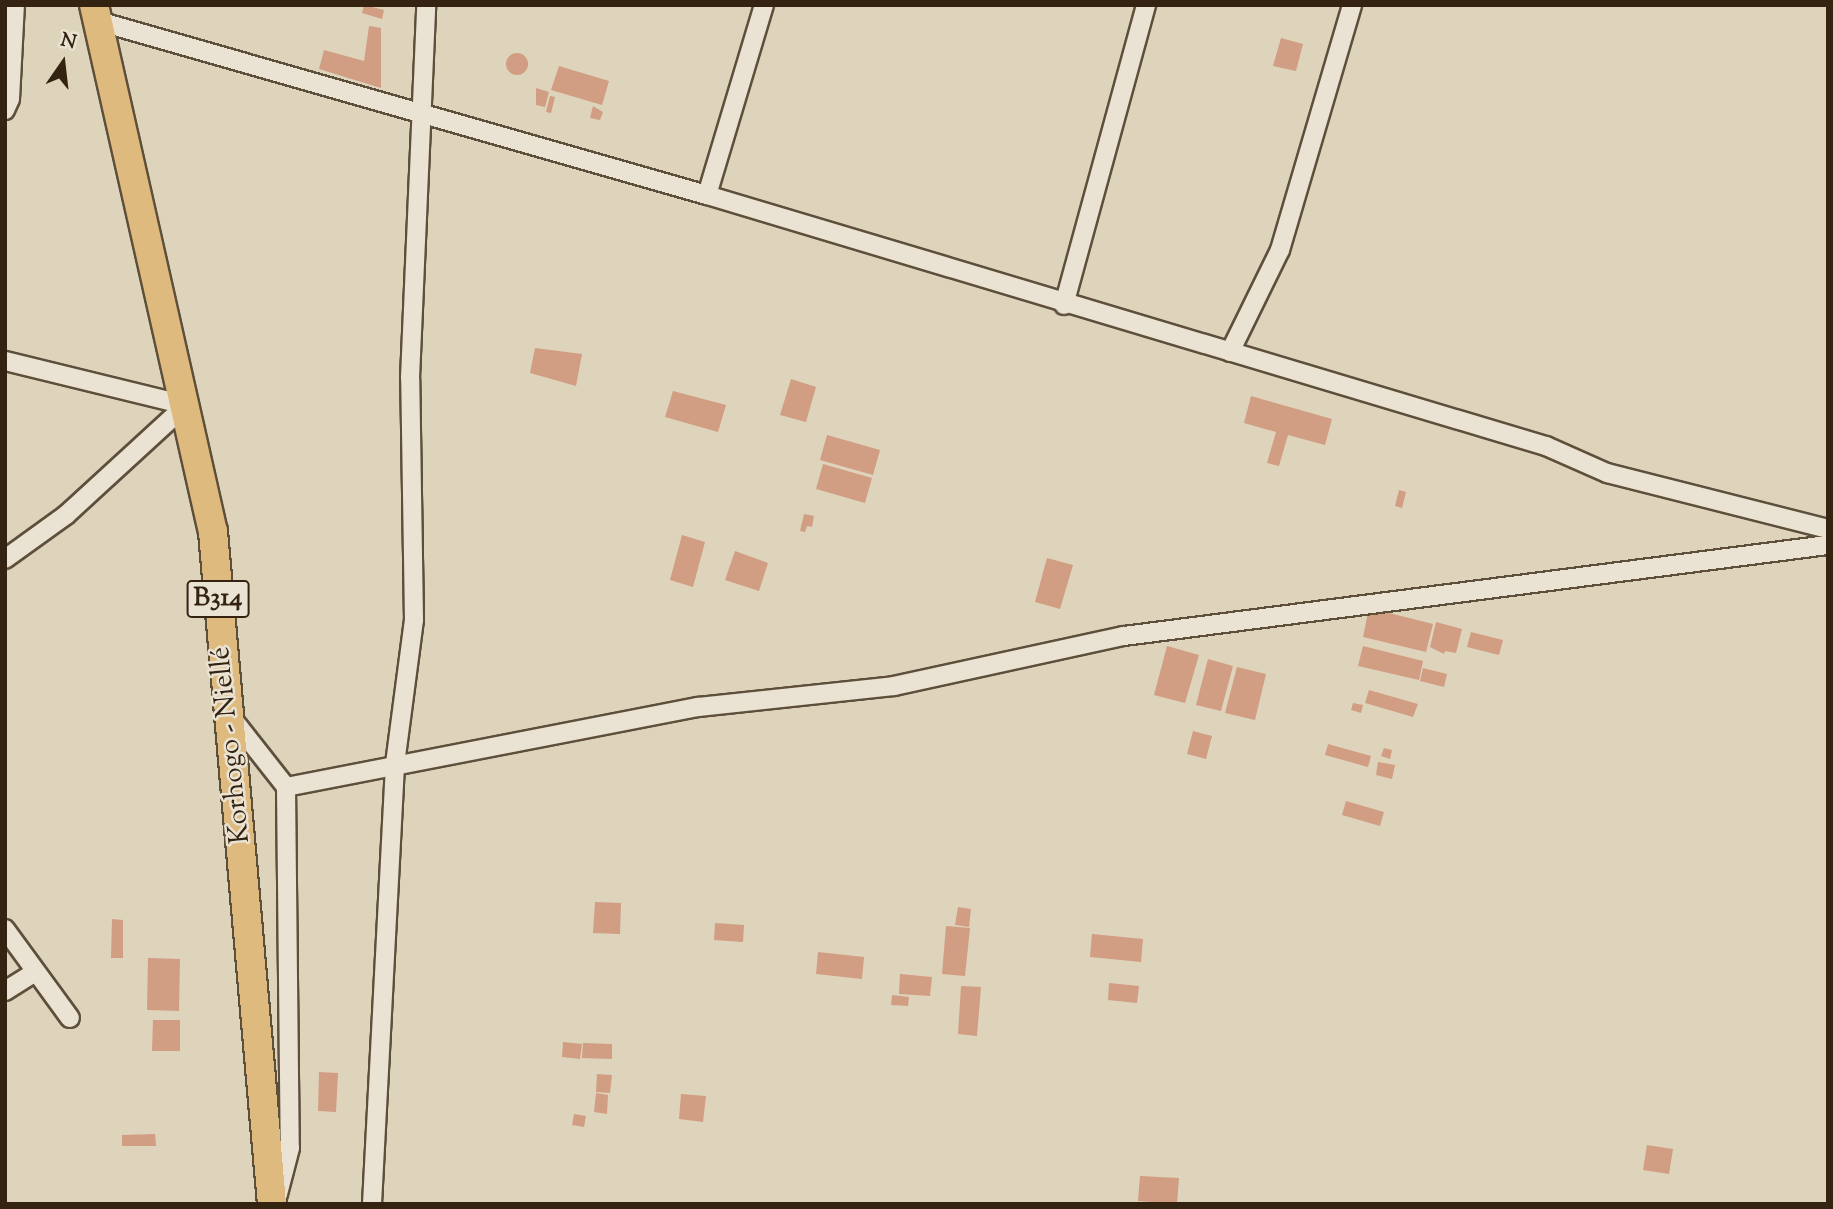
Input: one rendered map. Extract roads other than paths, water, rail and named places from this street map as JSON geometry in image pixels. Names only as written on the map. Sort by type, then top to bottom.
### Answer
[{"type":"main road","name":"Korhogo - Niellé","points":[[96,13],[213,532],[226,712],[274,1204]]},
{"type":"street","points":[[5,110],[10,99],[15,5]]},
{"type":"street","points":[[372,1204],[395,764],[414,620],[410,378],[419,113],[426,5]]},
{"type":"street","points":[[707,195],[764,5]]},
{"type":"street","points":[[1064,305],[1146,5]]},
{"type":"street","points":[[1230,352],[1280,250],[1352,5]]},
{"type":"street","points":[[96,13],[419,113],[707,195],[1064,305],[1546,446],[1606,473],[1828,529]]},
{"type":"street","points":[[5,361],[186,405]]},
{"type":"street","points":[[5,559],[66,515],[186,405]]},
{"type":"street","points":[[286,787],[698,707],[894,686],[1124,635],[1828,545]]},
{"type":"street","points":[[226,712],[286,787],[290,1148],[274,1204]]},
{"type":"street","points":[[5,929],[70,1018]]},
{"type":"street","points":[[5,991],[35,972]]}]
